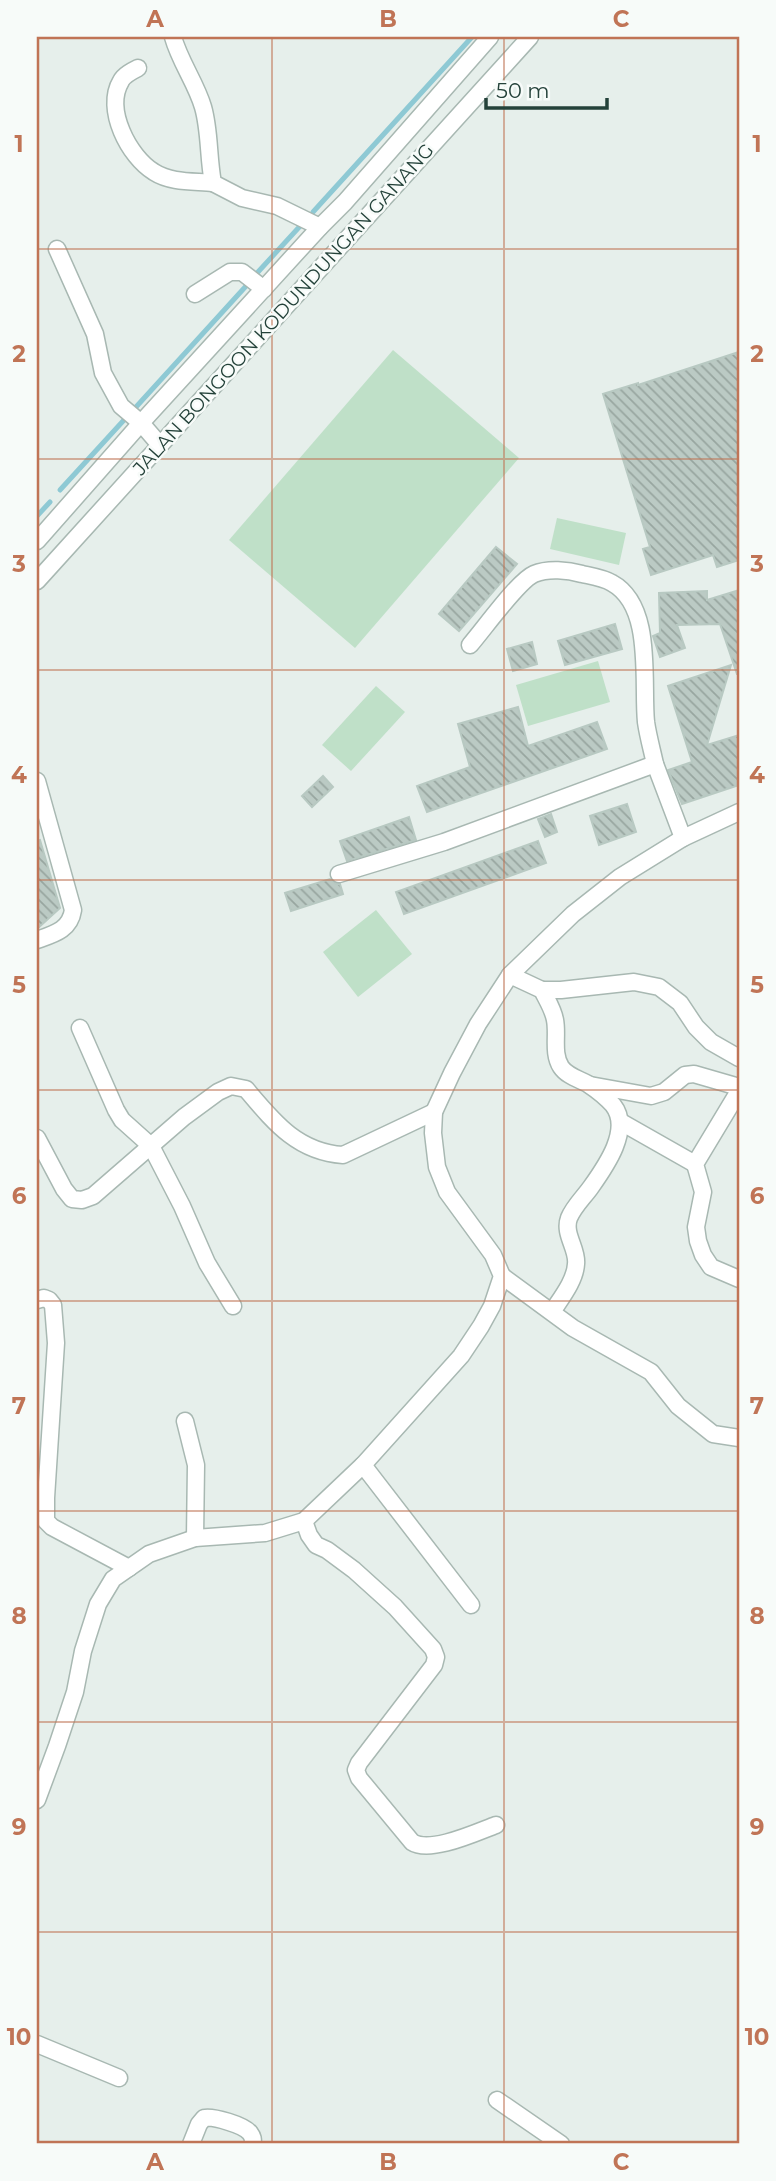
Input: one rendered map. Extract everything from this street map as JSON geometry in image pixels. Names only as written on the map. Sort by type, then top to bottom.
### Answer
[{"type":"street","points":[[173,37],[202,104],[208,126],[208,158],[213,183]]},
{"type":"street","points":[[37,541],[491,37]]},
{"type":"street","name":"JALAN BONGOON KODUNDUNGAN GANANG","points":[[37,581],[530,37]]},
{"type":"street","points":[[138,68],[121,81],[114,101],[119,125],[133,152],[154,172],[177,180],[213,183],[242,198],[277,206],[320,227]]},
{"type":"street","points":[[345,202],[366,217]]},
{"type":"street","points":[[57,249],[94,334],[103,373],[121,406],[160,444]]},
{"type":"street","points":[[195,294],[230,272],[242,272],[264,289]]},
{"type":"street","points":[[470,645],[533,574],[548,571],[574,572],[612,582],[633,604],[638,618],[643,643],[646,725],[655,764],[683,838]]},
{"type":"street","points":[[339,874],[444,842],[655,764]]},
{"type":"street","points":[[37,781],[73,910],[69,923],[64,928],[37,940]]},
{"type":"street","points":[[739,812],[683,838],[620,877],[573,914],[510,975],[463,1051],[434,1112],[434,1152],[440,1179],[509,1280],[573,1328],[651,1372],[678,1406],[713,1434],[739,1438]]},
{"type":"street","points":[[510,975],[542,990],[634,982],[659,987],[680,1003],[696,1027],[711,1042],[739,1058]]},
{"type":"street","points":[[542,990],[555,1018],[556,1050],[559,1064],[565,1071],[589,1085],[613,1105],[621,1122],[695,1164],[703,1192],[696,1227],[703,1255],[711,1267],[739,1279]]},
{"type":"street","points":[[80,1028],[122,1120],[151,1146],[182,1206],[206,1263],[233,1306]]},
{"type":"street","points":[[589,1085],[652,1096],[664,1091],[685,1075],[694,1074],[739,1089],[695,1164]]},
{"type":"street","points":[[37,1138],[64,1189],[72,1199],[82,1200],[93,1196],[205,1101],[232,1086],[246,1089],[270,1119],[306,1146],[332,1154],[343,1155],[434,1112]]},
{"type":"street","points":[[552,1312],[568,1287],[577,1263],[568,1234],[568,1220],[606,1165],[621,1122]]},
{"type":"street","points":[[310,1534],[461,1356],[509,1280]]},
{"type":"street","points":[[37,1300],[44,1298],[53,1305],[56,1343],[46,1521],[52,1527],[129,1568]]},
{"type":"street","points":[[185,1421],[196,1465],[195,1538]]},
{"type":"street","points":[[366,1469],[471,1605]]},
{"type":"street","points":[[37,1800],[75,1692],[83,1651],[98,1604],[113,1579],[149,1554],[195,1538],[265,1533],[310,1534],[395,1607],[433,1649],[436,1657],[434,1665],[359,1763],[356,1770],[359,1778],[412,1842],[419,1846],[464,1837],[496,1825]]},
{"type":"street","points":[[37,2044],[119,2078]]},
{"type":"street","points":[[497,2100],[561,2144]]},
{"type":"street","points":[[191,2144],[199,2124],[204,2118],[212,2117],[246,2129],[252,2134],[253,2144]]},
{"type":"green space","points":[[393,350],[519,458],[355,648],[229,540]]},
{"type":"green space","points":[[557,518],[626,533],[619,565],[550,549]]},
{"type":"green space","points":[[598,661],[610,702],[528,726],[516,685]]},
{"type":"green space","points":[[376,686],[405,712],[351,771],[322,745]]},
{"type":"green space","points":[[376,910],[412,954],[358,997],[323,952]]},
{"type":"building","points":[[739,352],[739,560],[717,567],[713,555],[651,575],[643,549],[650,547],[603,394]]},
{"type":"building","points":[[496,547],[517,564],[459,631],[439,614]]},
{"type":"building","points":[[739,590],[739,674],[720,624],[677,625],[685,648],[660,657],[653,636],[660,633],[659,593],[707,591],[707,600]]},
{"type":"building","points":[[615,624],[622,649],[565,665],[558,641]]},
{"type":"building","points":[[532,642],[537,664],[513,671],[507,649]]},
{"type":"building","points":[[731,665],[707,745],[739,735],[739,785],[682,804],[668,770],[692,762],[668,686]]},
{"type":"building","points":[[518,707],[528,746],[597,722],[607,749],[427,812],[417,786],[470,767],[458,724]]},
{"type":"building","points":[[323,776],[333,787],[312,807],[302,796]]},
{"type":"building","points":[[627,804],[636,832],[599,845],[590,816]]},
{"type":"building","points":[[551,814],[557,832],[545,837],[538,819]]},
{"type":"building","points":[[409,817],[416,840],[347,861],[340,841]]},
{"type":"building","points":[[40,840],[60,908],[37,929],[37,841]]},
{"type":"building","points":[[538,841],[546,863],[404,914],[396,892]]},
{"type":"building","points":[[330,879],[340,884],[343,894],[291,911],[285,893]]},
{"type":"waterway","points":[[313,212],[472,37]]},
{"type":"waterway","points":[[258,272],[302,224]]},
{"type":"waterway","points":[[136,407],[247,285]]},
{"type":"waterway","points":[[60,490],[124,420]]},
{"type":"waterway","points":[[37,516],[50,502]]}]
